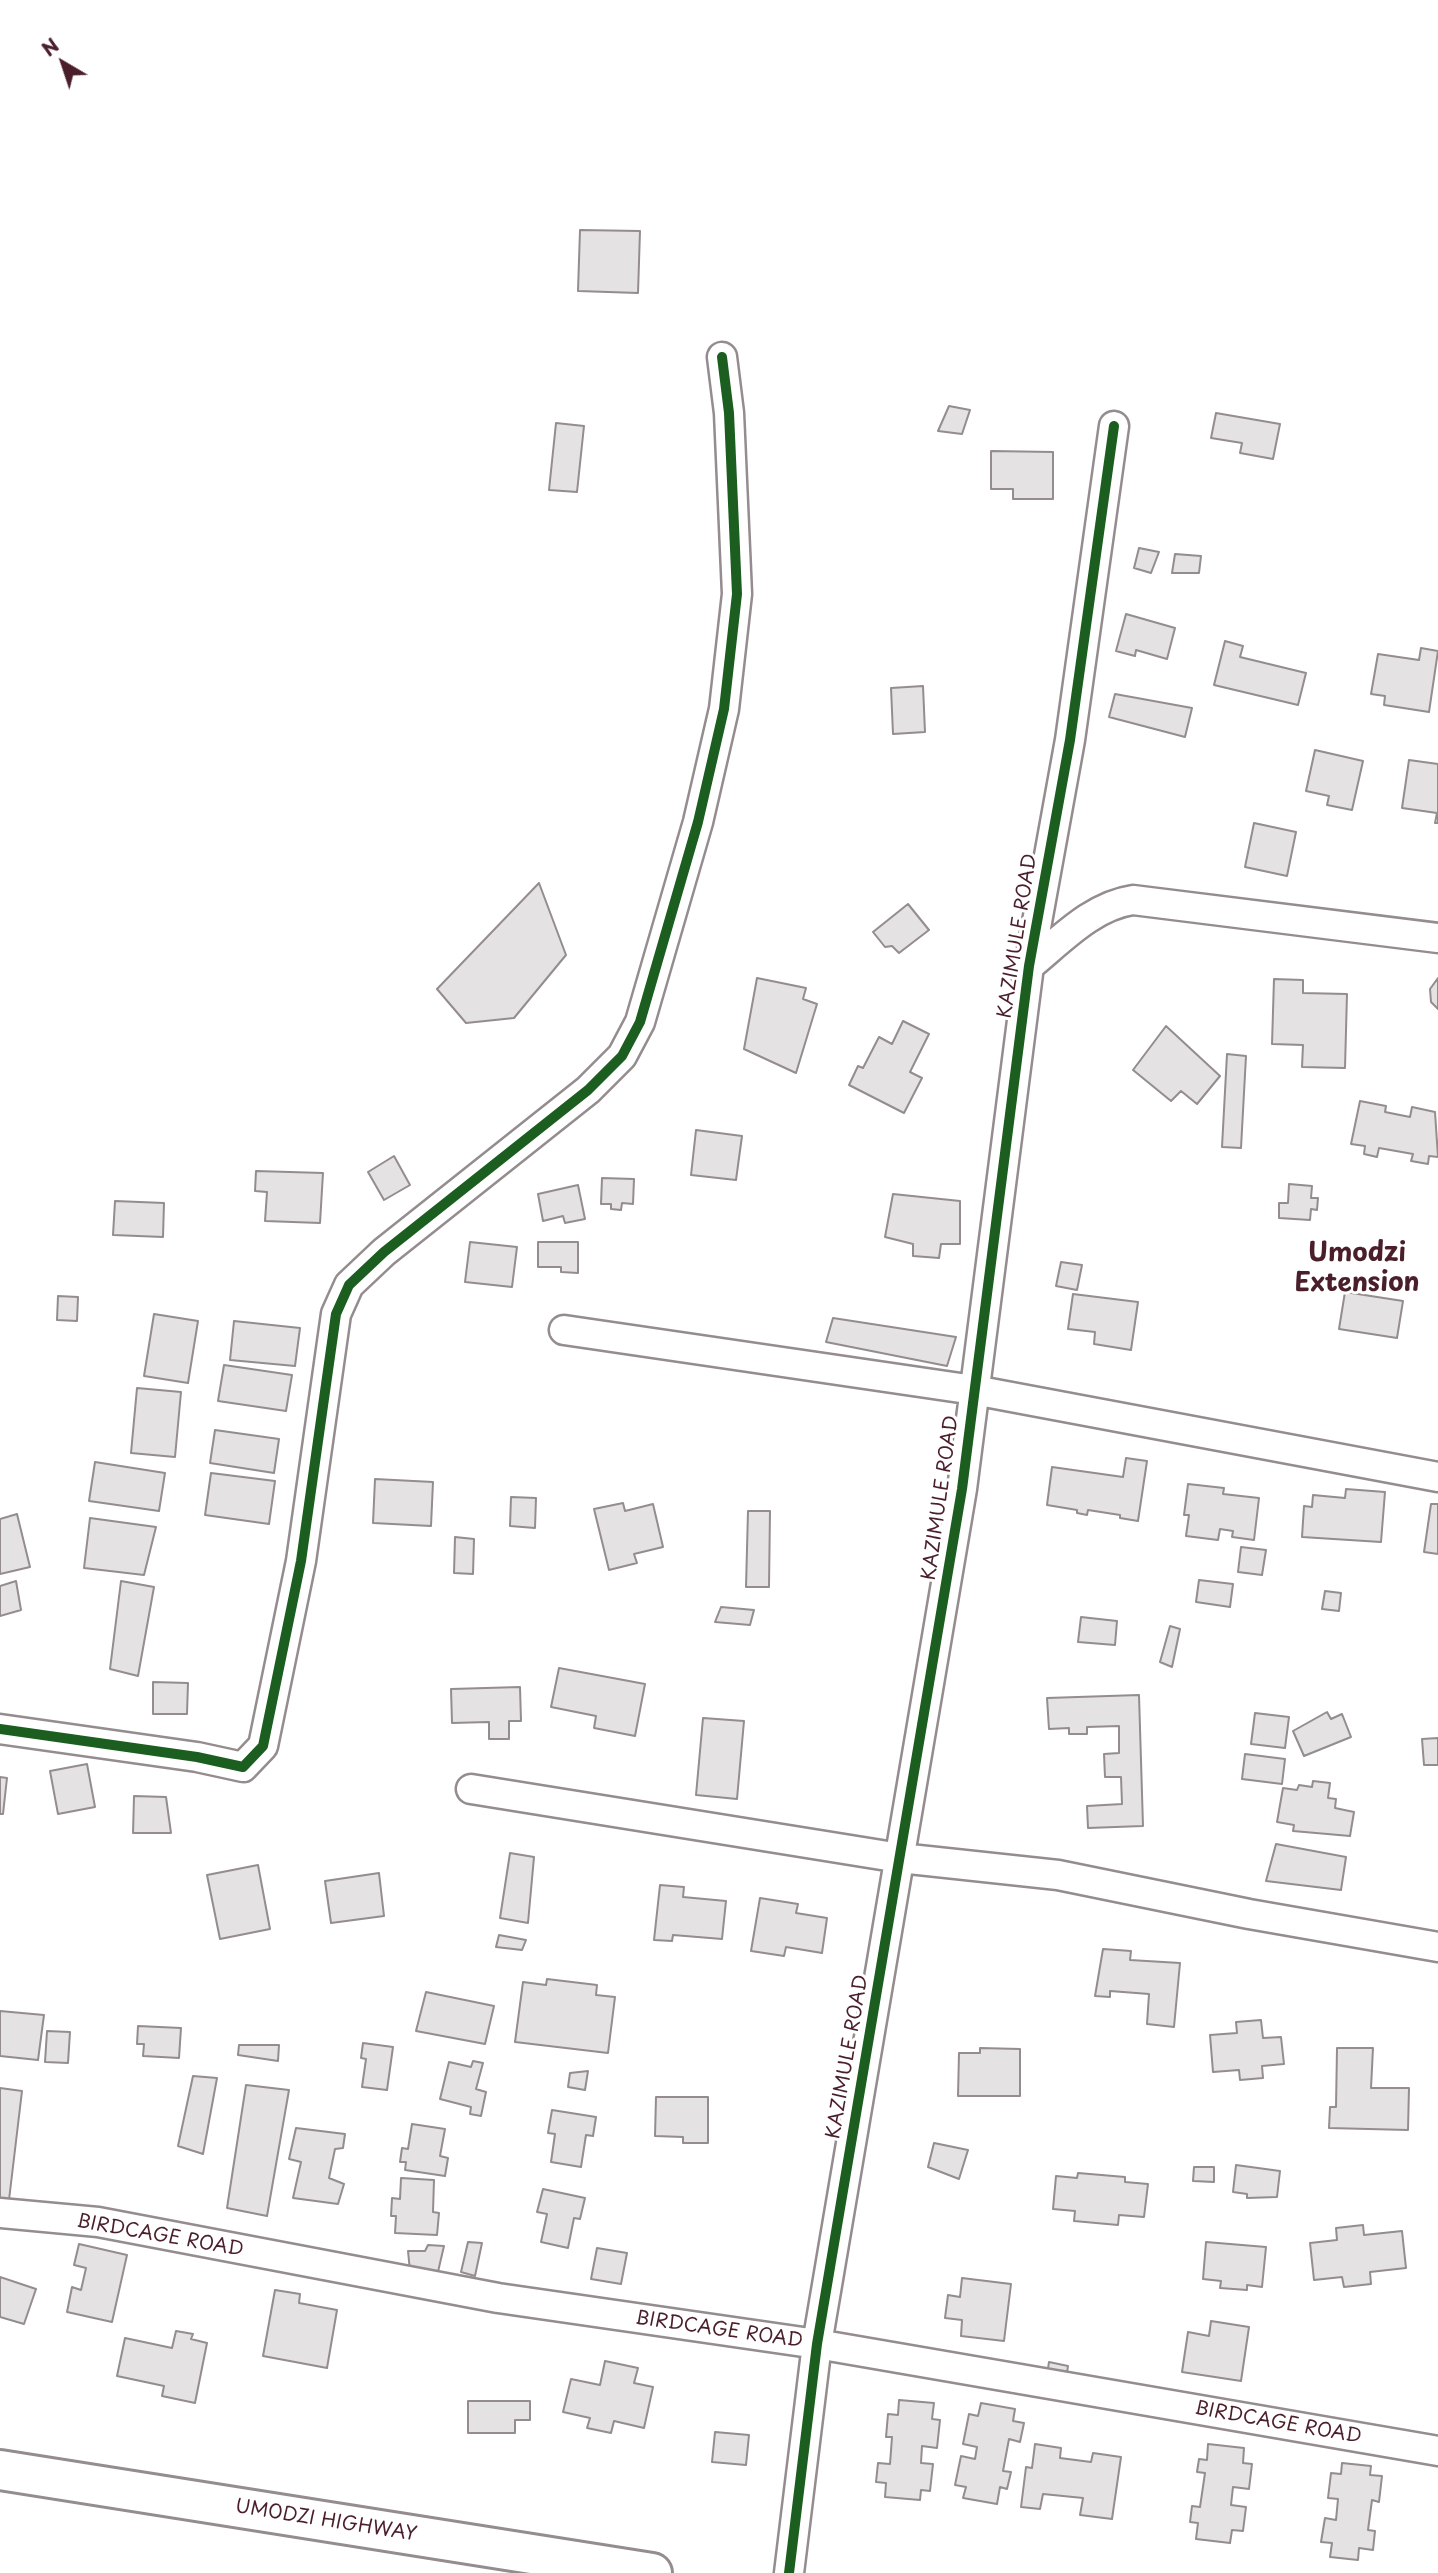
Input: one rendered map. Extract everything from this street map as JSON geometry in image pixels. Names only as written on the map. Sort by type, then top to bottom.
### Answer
[{"type":"highway","name":"UMODZI HIGHWAY","points":[[0,2470],[538,2564],[652,2573]]},
{"type":"street","points":[[0,1729],[197,1757],[243,1767],[262,1746],[301,1561],[334,1328],[341,1298],[349,1285],[384,1252],[588,1090],[622,1056],[640,1022],[698,822],[725,696],[737,594],[729,413],[722,358]]},
{"type":"street","name":"KAZIMULE ROAD","points":[[789,2573],[817,2344],[962,1489],[1029,965],[1070,740],[1114,426]]},
{"type":"street","points":[[1029,965],[1090,916],[1113,903],[1133,900],[1438,938]]},
{"type":"street","points":[[564,1330],[974,1390],[1438,1477]]},
{"type":"street","points":[[471,1789],[900,1858],[1058,1875],[1438,1947]]},
{"type":"street","name":"BIRDCAGE ROAD","points":[[0,2213],[98,2222],[498,2298],[817,2344],[1438,2451]]},
{"type":"building","points":[[580,230],[640,231],[638,293],[578,291]]},
{"type":"building","points":[[949,406],[970,410],[962,434],[938,431]]},
{"type":"building","points":[[1216,413],[1280,424],[1273,459],[1240,453],[1242,443],[1211,438]]},
{"type":"building","points":[[556,423],[584,426],[577,492],[549,490]]},
{"type":"building","points":[[991,451],[1053,452],[1053,499],[1013,499],[1013,489],[991,489]]},
{"type":"building","points":[[1139,548],[1159,552],[1151,573],[1134,568]]},
{"type":"building","points":[[1175,554],[1201,556],[1199,573],[1172,573]]},
{"type":"building","points":[[1126,614],[1175,628],[1167,659],[1136,650],[1135,656],[1116,651]]},
{"type":"building","points":[[1225,641],[1243,646],[1240,657],[1306,673],[1298,705],[1214,685]]},
{"type":"building","points":[[1421,648],[1438,651],[1429,712],[1384,705],[1385,696],[1371,694],[1378,654],[1419,660]]},
{"type":"building","points":[[923,686],[925,732],[893,734],[891,688]]},
{"type":"building","points":[[1115,694],[1192,708],[1185,737],[1109,717]]},
{"type":"building","points":[[1315,750],[1363,761],[1352,810],[1327,805],[1329,796],[1306,791]]},
{"type":"building","points":[[1409,760],[1438,764],[1438,823],[1435,823],[1437,813],[1402,808]]},
{"type":"building","points":[[1254,823],[1296,832],[1287,876],[1245,867]]},
{"type":"building","points":[[539,883],[566,955],[514,1018],[466,1023],[437,989]]},
{"type":"building","points":[[908,904],[929,930],[899,953],[892,946],[885,947],[873,932]]},
{"type":"building","points":[[757,978],[806,988],[803,999],[817,1004],[796,1073],[744,1049]]},
{"type":"building","points":[[1438,978],[1438,1009],[1431,1002],[1430,989]]},
{"type":"building","points":[[1274,979],[1303,980],[1303,993],[1347,994],[1345,1068],[1302,1067],[1303,1045],[1272,1044]]},
{"type":"building","points":[[903,1021],[929,1034],[910,1072],[922,1078],[904,1113],[849,1085],[858,1066],[863,1068],[879,1037],[892,1044]]},
{"type":"building","points":[[1166,1026],[1220,1076],[1197,1104],[1181,1091],[1171,1101],[1133,1070]]},
{"type":"building","points":[[1227,1054],[1246,1056],[1241,1148],[1222,1147]]},
{"type":"building","points":[[1360,1101],[1386,1106],[1385,1112],[1410,1117],[1412,1107],[1435,1112],[1438,1157],[1429,1156],[1428,1164],[1411,1161],[1413,1154],[1379,1148],[1377,1157],[1364,1154],[1365,1146],[1351,1144]]},
{"type":"building","points":[[696,1130],[742,1136],[736,1180],[691,1175]]},
{"type":"building","points":[[394,1156],[410,1185],[384,1200],[368,1172]]},
{"type":"building","points":[[256,1171],[323,1173],[320,1223],[265,1221],[267,1192],[255,1191]]},
{"type":"building","points":[[602,1178],[634,1179],[633,1204],[622,1203],[621,1210],[611,1209],[611,1204],[601,1204]]},
{"type":"building","points":[[1289,1184],[1312,1186],[1311,1198],[1318,1198],[1317,1210],[1311,1209],[1310,1220],[1279,1218],[1279,1203],[1288,1203]]},
{"type":"building","points":[[578,1185],[585,1219],[565,1223],[563,1216],[543,1221],[538,1194]]},
{"type":"building","points":[[893,1194],[960,1201],[960,1244],[941,1244],[939,1258],[913,1256],[913,1244],[885,1237]]},
{"type":"building","points":[[115,1201],[164,1203],[163,1237],[113,1235]]},
{"type":"building","points":[[470,1242],[517,1247],[512,1287],[465,1282]]},
{"type":"building","points":[[538,1242],[578,1242],[578,1273],[561,1272],[561,1267],[538,1267]]},
{"type":"building","points":[[1061,1262],[1082,1265],[1077,1290],[1056,1286]]},
{"type":"building","points":[[1345,1292],[1403,1301],[1397,1338],[1339,1329]]},
{"type":"building","points":[[1073,1294],[1138,1302],[1131,1350],[1094,1344],[1095,1332],[1068,1329]]},
{"type":"building","points":[[58,1296],[78,1297],[77,1321],[57,1320]]},
{"type":"building","points":[[154,1314],[198,1321],[188,1383],[144,1376]]},
{"type":"building","points":[[833,1318],[956,1337],[947,1366],[826,1342]]},
{"type":"building","points":[[234,1321],[300,1328],[295,1366],[230,1360]]},
{"type":"building","points":[[224,1365],[292,1375],[286,1411],[218,1401]]},
{"type":"building","points":[[137,1388],[181,1392],[175,1457],[131,1453]]},
{"type":"building","points":[[215,1430],[279,1439],[274,1473],[210,1463]]},
{"type":"building","points":[[1126,1458],[1147,1461],[1138,1521],[1088,1510],[1087,1515],[1077,1513],[1077,1510],[1047,1505],[1052,1467],[1123,1477]]},
{"type":"building","points":[[95,1462],[165,1473],[159,1511],[89,1501]]},
{"type":"building","points":[[211,1473],[275,1481],[269,1524],[205,1515]]},
{"type":"building","points":[[375,1479],[433,1482],[431,1526],[373,1523]]},
{"type":"building","points":[[1188,1484],[1224,1488],[1223,1494],[1259,1498],[1254,1540],[1232,1537],[1233,1531],[1220,1529],[1218,1540],[1186,1536],[1189,1515],[1184,1515]]},
{"type":"building","points":[[1346,1489],[1385,1492],[1381,1542],[1302,1537],[1304,1506],[1312,1507],[1313,1495],[1345,1498]]},
{"type":"building","points":[[511,1497],[536,1498],[535,1528],[510,1526]]},
{"type":"building","points":[[623,1503],[625,1511],[653,1504],[663,1547],[634,1554],[637,1563],[609,1570],[594,1509]]},
{"type":"building","points":[[1431,1504],[1438,1504],[1438,1554],[1424,1552]]},
{"type":"building","points":[[748,1511],[770,1511],[769,1587],[746,1587]]},
{"type":"building","points":[[17,1514],[30,1567],[0,1574],[0,1519]]},
{"type":"building","points":[[90,1518],[156,1527],[144,1575],[84,1568]]},
{"type":"building","points":[[455,1537],[474,1539],[473,1574],[454,1573]]},
{"type":"building","points":[[1241,1547],[1266,1550],[1262,1575],[1238,1572]]},
{"type":"building","points":[[1199,1580],[1233,1584],[1230,1607],[1196,1602]]},
{"type":"building","points":[[16,1581],[21,1610],[0,1616],[0,1586]]},
{"type":"building","points":[[121,1581],[154,1587],[138,1676],[110,1669]]},
{"type":"building","points":[[1325,1591],[1341,1593],[1339,1611],[1322,1609]]},
{"type":"building","points":[[721,1607],[754,1610],[750,1625],[715,1622]]},
{"type":"building","points":[[1081,1617],[1117,1621],[1115,1645],[1078,1642]]},
{"type":"building","points":[[1170,1626],[1180,1629],[1172,1667],[1160,1662]]},
{"type":"building","points":[[559,1668],[645,1684],[635,1736],[594,1728],[596,1716],[551,1707]]},
{"type":"building","points":[[153,1682],[188,1683],[187,1714],[153,1714]]},
{"type":"building","points":[[520,1687],[521,1721],[509,1721],[509,1739],[489,1739],[489,1722],[452,1723],[451,1689]]},
{"type":"building","points":[[1139,1695],[1143,1826],[1088,1828],[1087,1806],[1122,1804],[1121,1777],[1105,1777],[1104,1754],[1119,1753],[1119,1726],[1087,1727],[1087,1734],[1069,1734],[1069,1728],[1049,1729],[1047,1698]]},
{"type":"building","points":[[1327,1712],[1331,1719],[1342,1714],[1351,1737],[1304,1756],[1293,1731]]},
{"type":"building","points":[[1255,1713],[1289,1717],[1285,1748],[1251,1744]]},
{"type":"building","points":[[703,1718],[744,1721],[737,1799],[696,1795]]},
{"type":"building","points":[[1438,1738],[1438,1765],[1424,1765],[1422,1739]]},
{"type":"building","points":[[1245,1754],[1285,1759],[1282,1784],[1242,1779]]},
{"type":"building","points":[[87,1764],[95,1807],[58,1814],[50,1771]]},
{"type":"building","points":[[0,1777],[7,1778],[3,1814],[0,1814]]},
{"type":"building","points":[[1313,1781],[1330,1783],[1328,1798],[1336,1799],[1335,1808],[1354,1812],[1350,1836],[1293,1831],[1294,1825],[1277,1822],[1283,1788],[1297,1790],[1299,1785],[1312,1787]]},
{"type":"building","points":[[134,1796],[166,1797],[171,1833],[133,1833]]},
{"type":"building","points":[[1276,1844],[1346,1857],[1341,1890],[1266,1881]]},
{"type":"building","points":[[510,1853],[534,1857],[528,1923],[500,1918]]},
{"type":"building","points":[[258,1865],[270,1929],[220,1939],[207,1875]]},
{"type":"building","points":[[379,1873],[384,1916],[331,1923],[325,1881]]},
{"type":"building","points":[[660,1885],[684,1887],[683,1897],[726,1901],[722,1939],[673,1935],[672,1941],[654,1940]]},
{"type":"building","points":[[760,1898],[798,1904],[796,1913],[827,1918],[822,1953],[786,1947],[784,1956],[751,1951]]},
{"type":"building","points":[[499,1935],[526,1940],[522,1950],[496,1947]]},
{"type":"building","points":[[1103,1949],[1131,1951],[1130,1960],[1180,1963],[1174,2027],[1147,2024],[1149,1994],[1110,1991],[1110,1997],[1095,1996]]},
{"type":"building","points":[[547,1979],[597,1985],[596,1995],[615,1997],[608,2053],[515,2042],[523,1982],[546,1985]]},
{"type":"building","points":[[426,1992],[494,2006],[485,2044],[416,2031]]},
{"type":"building","points":[[0,2011],[44,2015],[38,2060],[0,2056]]},
{"type":"building","points":[[1261,2020],[1263,2038],[1281,2037],[1284,2064],[1262,2066],[1263,2078],[1240,2080],[1239,2070],[1213,2072],[1210,2035],[1237,2033],[1236,2022]]},
{"type":"building","points":[[138,2026],[181,2028],[179,2058],[143,2056],[144,2044],[137,2044]]},
{"type":"building","points":[[47,2031],[70,2032],[68,2063],[45,2062]]},
{"type":"building","points":[[363,2043],[393,2047],[387,2090],[362,2087],[366,2059],[361,2058]]},
{"type":"building","points":[[239,2045],[279,2045],[278,2061],[238,2055]]},
{"type":"building","points":[[980,2048],[1020,2049],[1020,2096],[958,2096],[959,2053],[980,2053]]},
{"type":"building","points":[[1337,2048],[1373,2048],[1371,2088],[1409,2088],[1408,2130],[1329,2128],[1330,2107],[1336,2107]]},
{"type":"building","points":[[473,2061],[483,2063],[476,2089],[486,2092],[481,2116],[470,2114],[471,2107],[440,2099],[449,2062],[471,2067]]},
{"type":"building","points":[[588,2071],[585,2090],[568,2087],[570,2073]]},
{"type":"building","points":[[193,2076],[217,2078],[203,2154],[178,2146]]},
{"type":"building","points":[[246,2085],[289,2090],[267,2216],[227,2208]]},
{"type":"building","points":[[0,2088],[22,2091],[9,2200],[0,2199]]},
{"type":"building","points":[[656,2097],[708,2097],[708,2143],[683,2143],[683,2137],[655,2136]]},
{"type":"building","points":[[552,2110],[596,2117],[593,2136],[586,2135],[581,2167],[551,2162],[555,2134],[548,2133]]},
{"type":"building","points":[[412,2124],[445,2129],[440,2156],[448,2158],[445,2176],[405,2170],[406,2162],[400,2162],[402,2148],[408,2149]]},
{"type":"building","points":[[296,2128],[345,2134],[343,2148],[335,2149],[329,2178],[344,2184],[338,2204],[293,2198],[301,2162],[289,2159]]},
{"type":"building","points":[[934,2143],[968,2150],[959,2179],[928,2167]]},
{"type":"building","points":[[1236,2165],[1280,2171],[1277,2197],[1247,2198],[1247,2194],[1233,2192]]},
{"type":"building","points":[[1194,2167],[1214,2167],[1214,2182],[1193,2181]]},
{"type":"building","points":[[1078,2173],[1125,2177],[1125,2182],[1148,2184],[1144,2217],[1119,2215],[1118,2225],[1074,2221],[1075,2211],[1053,2209],[1056,2176],[1077,2178]]},
{"type":"building","points":[[401,2178],[434,2180],[433,2212],[439,2213],[437,2235],[395,2233],[396,2216],[391,2216],[392,2198],[400,2199]]},
{"type":"building","points":[[543,2189],[585,2198],[580,2219],[574,2218],[568,2248],[541,2242],[547,2214],[537,2212]]},
{"type":"building","points":[[1363,2225],[1364,2235],[1402,2231],[1406,2268],[1370,2272],[1371,2284],[1344,2287],[1342,2277],[1314,2280],[1310,2243],[1337,2240],[1336,2228]]},
{"type":"building","points":[[468,2242],[482,2243],[475,2276],[461,2272]]},
{"type":"building","points":[[1206,2242],[1266,2247],[1262,2287],[1247,2285],[1247,2290],[1220,2288],[1221,2281],[1203,2279]]},
{"type":"building","points":[[79,2244],[127,2255],[112,2322],[67,2312],[72,2287],[81,2290],[86,2268],[74,2265]]},
{"type":"building","points":[[428,2245],[444,2246],[437,2276],[410,2271],[408,2251],[425,2251]]},
{"type":"building","points":[[597,2248],[627,2253],[621,2284],[591,2279]]},
{"type":"building","points":[[0,2277],[36,2289],[24,2324],[0,2317]]},
{"type":"building","points":[[962,2278],[1011,2284],[1004,2341],[961,2336],[962,2320],[945,2318],[948,2295],[960,2297]]},
{"type":"building","points":[[275,2290],[300,2294],[299,2303],[337,2310],[327,2368],[263,2356]]},
{"type":"building","points":[[1211,2321],[1249,2327],[1241,2381],[1182,2372],[1188,2332],[1209,2336]]},
{"type":"building","points":[[176,2331],[193,2334],[191,2339],[207,2343],[195,2403],[162,2396],[164,2386],[117,2376],[125,2338],[172,2348]]},
{"type":"building","points":[[605,2361],[638,2368],[634,2383],[653,2387],[644,2428],[614,2421],[611,2433],[587,2428],[590,2418],[563,2412],[571,2379],[600,2385]]},
{"type":"building","points":[[1049,2362],[1068,2366],[1066,2379],[1047,2375]]},
{"type":"building","points":[[899,2400],[934,2403],[932,2419],[940,2420],[937,2448],[922,2446],[921,2463],[933,2464],[930,2491],[921,2490],[920,2500],[885,2497],[886,2483],[876,2482],[878,2463],[890,2464],[892,2437],[886,2437],[888,2414],[898,2415]]},
{"type":"building","points":[[468,2401],[530,2401],[530,2420],[515,2420],[515,2433],[468,2433]]},
{"type":"building","points":[[981,2403],[1015,2409],[1013,2421],[1024,2423],[1020,2442],[1009,2439],[1003,2471],[1011,2472],[1007,2489],[1000,2487],[997,2504],[963,2498],[966,2487],[955,2485],[961,2456],[975,2459],[977,2447],[963,2444],[969,2414],[978,2416]]},
{"type":"building","points":[[715,2432],[749,2435],[746,2465],[712,2462]]},
{"type":"building","points":[[1035,2444],[1061,2448],[1060,2458],[1091,2462],[1093,2453],[1121,2457],[1112,2519],[1080,2515],[1083,2498],[1043,2494],[1040,2509],[1021,2507],[1026,2467],[1032,2468]]},
{"type":"building","points":[[1208,2444],[1244,2448],[1243,2463],[1252,2464],[1249,2489],[1233,2487],[1231,2505],[1246,2507],[1243,2531],[1232,2530],[1230,2543],[1196,2539],[1198,2523],[1190,2522],[1192,2506],[1200,2507],[1205,2473],[1197,2472],[1199,2459],[1207,2460]]},
{"type":"building","points":[[1342,2463],[1371,2466],[1370,2475],[1382,2476],[1379,2502],[1372,2500],[1368,2530],[1375,2531],[1373,2550],[1359,2548],[1358,2560],[1330,2557],[1332,2543],[1321,2542],[1325,2518],[1336,2520],[1338,2499],[1328,2498],[1331,2473],[1341,2474]]},
{"type":"cycle path","points":[[0,1729],[197,1757],[243,1767],[263,1746],[301,1561],[336,1314],[349,1285],[384,1252],[588,1090],[622,1056],[640,1022],[698,822],[724,709],[737,594],[729,413],[722,357]]},
{"type":"cycle path","points":[[789,2573],[817,2344],[962,1489],[1029,966],[1070,740],[1114,426]]},
{"type":"district","name":"Umodzi Extension","points":[[1357,1269]]}]
